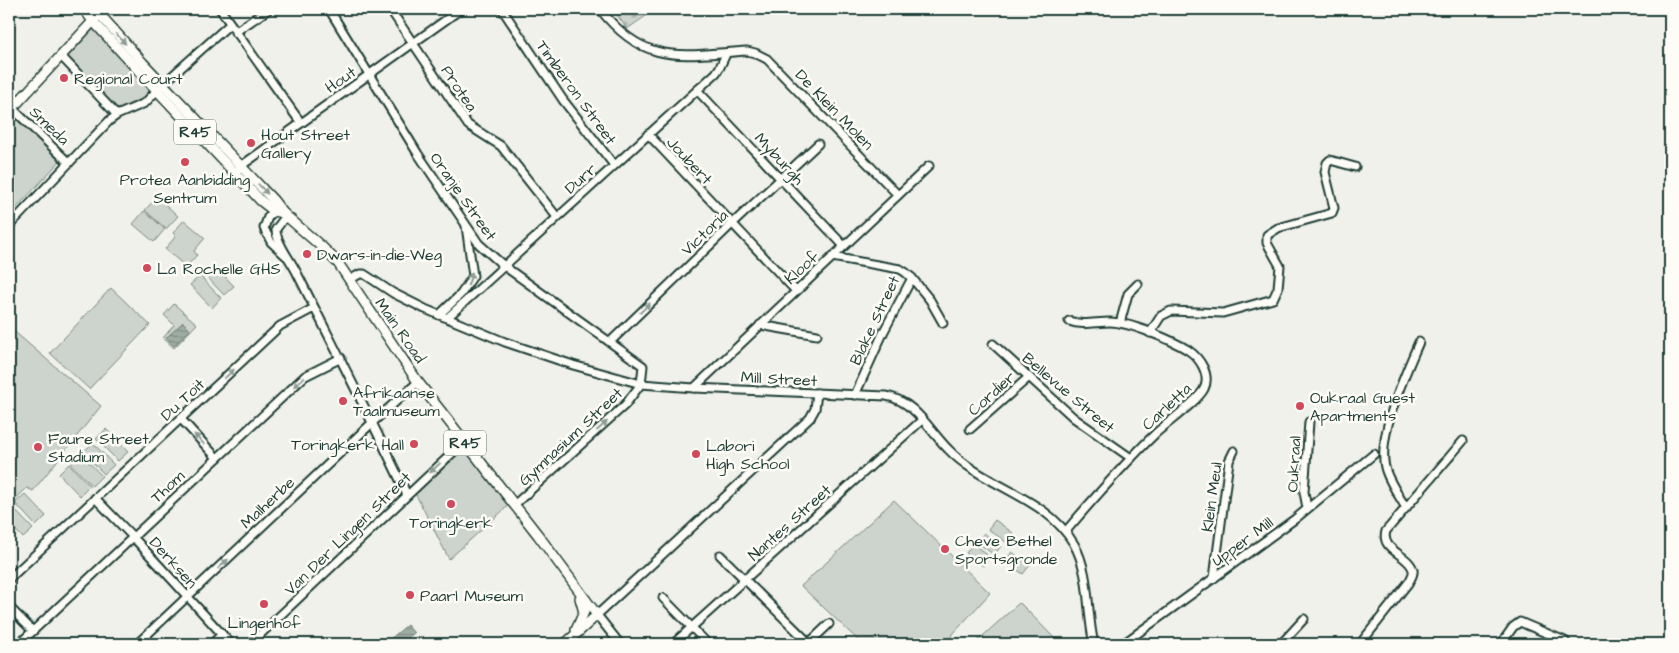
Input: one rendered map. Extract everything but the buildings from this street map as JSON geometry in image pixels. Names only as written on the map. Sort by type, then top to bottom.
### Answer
[{"type":"main road","name":"Main Road","points":[[84,9],[93,22],[160,87],[238,170],[262,201],[281,212],[328,252],[418,382],[597,615]]},
{"type":"main road","name":"Main Road","points":[[97,12],[160,87]]},
{"type":"main road","points":[[10,110],[93,22],[97,12]]},
{"type":"main road","points":[[568,641],[584,612],[582,602],[575,587]]},
{"type":"main road","points":[[568,641],[597,615]]},
{"type":"street","points":[[220,9],[301,123]]},
{"type":"street","points":[[235,32],[269,9]]},
{"type":"street","name":"Oranje Street","points":[[328,9],[369,76],[479,244],[504,266],[643,366],[641,384]]},
{"type":"street","name":"Protea","points":[[390,9],[414,42],[468,125],[501,146],[557,218]]},
{"type":"street","name":"Hout","points":[[238,170],[461,9]]},
{"type":"street","name":"Timberon Street","points":[[502,9],[563,100],[614,165]]},
{"type":"street","points":[[600,9],[622,34],[640,46],[652,51],[674,55],[726,54]]},
{"type":"street","points":[[9,226],[109,121],[117,115],[145,102],[230,24]]},
{"type":"street","name":"De Klein Molen","points":[[726,54],[747,51],[755,52],[767,59],[898,195]]},
{"type":"street","name":"Durr","points":[[447,318],[716,73],[726,54]]},
{"type":"street","points":[[61,56],[117,115]]},
{"type":"street","name":"Myburgh","points":[[696,90],[844,246]]},
{"type":"street","name":"Smeda","points":[[10,110],[69,162]]},
{"type":"street","name":"Joubert","points":[[648,134],[796,291]]},
{"type":"street","name":"Victoria","points":[[610,342],[818,144]]},
{"type":"street","points":[[1150,333],[1161,316],[1171,311],[1223,313],[1273,299],[1278,288],[1280,266],[1266,240],[1268,234],[1278,228],[1332,213],[1334,208],[1326,178],[1326,164],[1330,160],[1355,167]]},
{"type":"street","name":"Kloof","points":[[694,388],[928,166]]},
{"type":"street","points":[[281,212],[266,221],[265,230],[270,242],[290,259]]},
{"type":"street","points":[[281,212],[275,234],[341,358],[407,495]]},
{"type":"street","points":[[439,315],[461,294],[473,276],[466,226]]},
{"type":"street","name":"Blake Street","points":[[832,257],[900,269],[912,278],[884,331],[855,395]]},
{"type":"street","name":"Mill Street","points":[[349,280],[360,274],[366,275],[393,293],[439,315],[542,356],[641,384],[886,396],[899,399],[908,404],[946,447],[965,464],[1038,506],[1066,531],[1079,554],[1084,570],[1094,644]]},
{"type":"street","points":[[912,278],[930,300],[943,323]]},
{"type":"street","points":[[1120,323],[1128,294],[1138,284]]},
{"type":"street","name":"Du Toit","points":[[9,579],[280,326],[314,308]]},
{"type":"street","name":"Carletta","points":[[1066,531],[1131,458],[1170,420],[1198,397],[1204,389],[1206,380],[1203,366],[1190,351],[1150,333],[1120,323],[1082,324],[1069,321]]},
{"type":"street","points":[[760,325],[817,334]]},
{"type":"street","points":[[1406,508],[1386,470],[1384,445],[1393,411],[1419,342]]},
{"type":"street","name":"Bellevue Street","points":[[993,344],[1074,418],[1131,458]]},
{"type":"street","name":"Thom","points":[[19,644],[305,376],[341,358]]},
{"type":"street","name":"Cordier","points":[[970,429],[1029,377]]},
{"type":"street","name":"Malherbe","points":[[137,644],[372,422],[418,382]]},
{"type":"street","name":"Gymnasium Street","points":[[514,505],[626,405],[641,384]]},
{"type":"street","points":[[620,644],[597,615],[810,418],[815,409],[816,394]]},
{"type":"street","points":[[181,419],[218,458]]},
{"type":"street","name":"Nantes Street","points":[[673,644],[922,420]]},
{"type":"street","name":"Oukraal","points":[[1307,508],[1304,492],[1310,422]]},
{"type":"street","points":[[1360,644],[1413,575],[1412,567],[1387,544],[1385,538],[1388,528],[1463,441]]},
{"type":"street","name":"Van Der Lingen Street","points":[[250,644],[464,442]]},
{"type":"street","name":"Klein Meul","points":[[1214,578],[1230,461],[1234,451]]},
{"type":"street","name":"Upper Mill","points":[[1123,644],[1295,519],[1374,454]]},
{"type":"street","name":"Derksen","points":[[95,498],[231,644]]},
{"type":"street","points":[[720,555],[809,644],[829,624]]},
{"type":"street","points":[[663,598],[708,644]]},
{"type":"street","points":[[9,607],[33,631]]},
{"type":"street","points":[[1281,644],[1304,619]]},
{"type":"street","points":[[1501,644],[1516,624],[1520,622],[1565,641]]},
{"type":"street","points":[[212,644],[222,634]]},
{"type":"green space","points":[[613,9],[656,9],[627,29]]},
{"type":"green space","points":[[94,29],[156,90],[147,97],[118,111],[67,58]]},
{"type":"green space","points":[[16,118],[61,160],[9,216],[9,125]]},
{"type":"green space","points":[[157,197],[178,216],[166,229],[145,210]]},
{"type":"green space","points":[[144,211],[165,229],[154,242],[133,224]]},
{"type":"green space","points":[[184,220],[205,238],[194,251],[197,255],[186,267],[165,249],[176,236],[173,233]]},
{"type":"green space","points":[[213,264],[234,286],[224,295],[203,273]]},
{"type":"green space","points":[[200,276],[221,298],[212,308],[190,285]]},
{"type":"green space","points":[[111,288],[150,325],[89,389],[50,353]]},
{"type":"green space","points":[[174,304],[197,324],[174,348],[163,338],[174,325],[164,315]]},
{"type":"green space","name":"Faure Street Stadium","points":[[9,327],[101,406],[33,491],[27,488],[9,505]]},
{"type":"green space","points":[[106,429],[128,452],[118,461],[96,439]]},
{"type":"green space","points":[[93,443],[114,465],[104,474],[83,452]]},
{"type":"green space","points":[[464,449],[508,506],[449,559],[415,493]]},
{"type":"green space","points":[[81,454],[102,476],[92,486],[71,464]]},
{"type":"green space","points":[[69,464],[90,486],[80,496],[59,474]]},
{"type":"green space","points":[[25,494],[46,516],[36,526],[15,503]]},
{"type":"green space","points":[[894,500],[990,593],[944,644],[862,644],[801,586]]},
{"type":"green space","points":[[12,507],[33,529],[23,538],[9,523],[9,510]]},
{"type":"green space","points":[[995,520],[1013,533],[1006,542],[988,529]]},
{"type":"green space","points":[[984,533],[1001,546],[994,555],[977,542]]},
{"type":"green space","points":[[973,544],[990,557],[983,566],[966,553]]},
{"type":"green space","points":[[1012,552],[1030,565],[1023,574],[1005,561]]},
{"type":"green space","points":[[1019,603],[1060,644],[974,644]]},
{"type":"shaded area","points":[[183,322],[190,330],[174,346],[166,338]]},
{"type":"shaded area","points":[[407,625],[414,633],[401,644],[392,644],[389,640]]},
{"type":"place","name":"Regional Court","points":[[64,78]]},
{"type":"place","name":"Hout Street Gallery","points":[[251,143]]},
{"type":"place","name":"Protea Aanbidding Sentrum","points":[[185,162]]},
{"type":"place","name":"Dwars-in-die-Weg","points":[[307,254]]},
{"type":"place","name":"La Rochelle GHS","points":[[147,268]]},
{"type":"place","name":"Afrikaanse Taalmuseum","points":[[343,401]]},
{"type":"place","name":"Oukraal Guest Apartments","points":[[1300,406]]},
{"type":"place","name":"Toringkerk Hall","points":[[414,444]]},
{"type":"place","name":"Faure Street Stadium","points":[[38,447]]},
{"type":"place","name":"Labori High School","points":[[696,454]]},
{"type":"place","name":"Toringkerk","points":[[451,504]]},
{"type":"place","name":"Cheve Bethel Sportsgronde","points":[[945,549]]},
{"type":"place","name":"Paarl Museum","points":[[410,595]]},
{"type":"place","name":"Lingenhof","points":[[264,604]]}]
